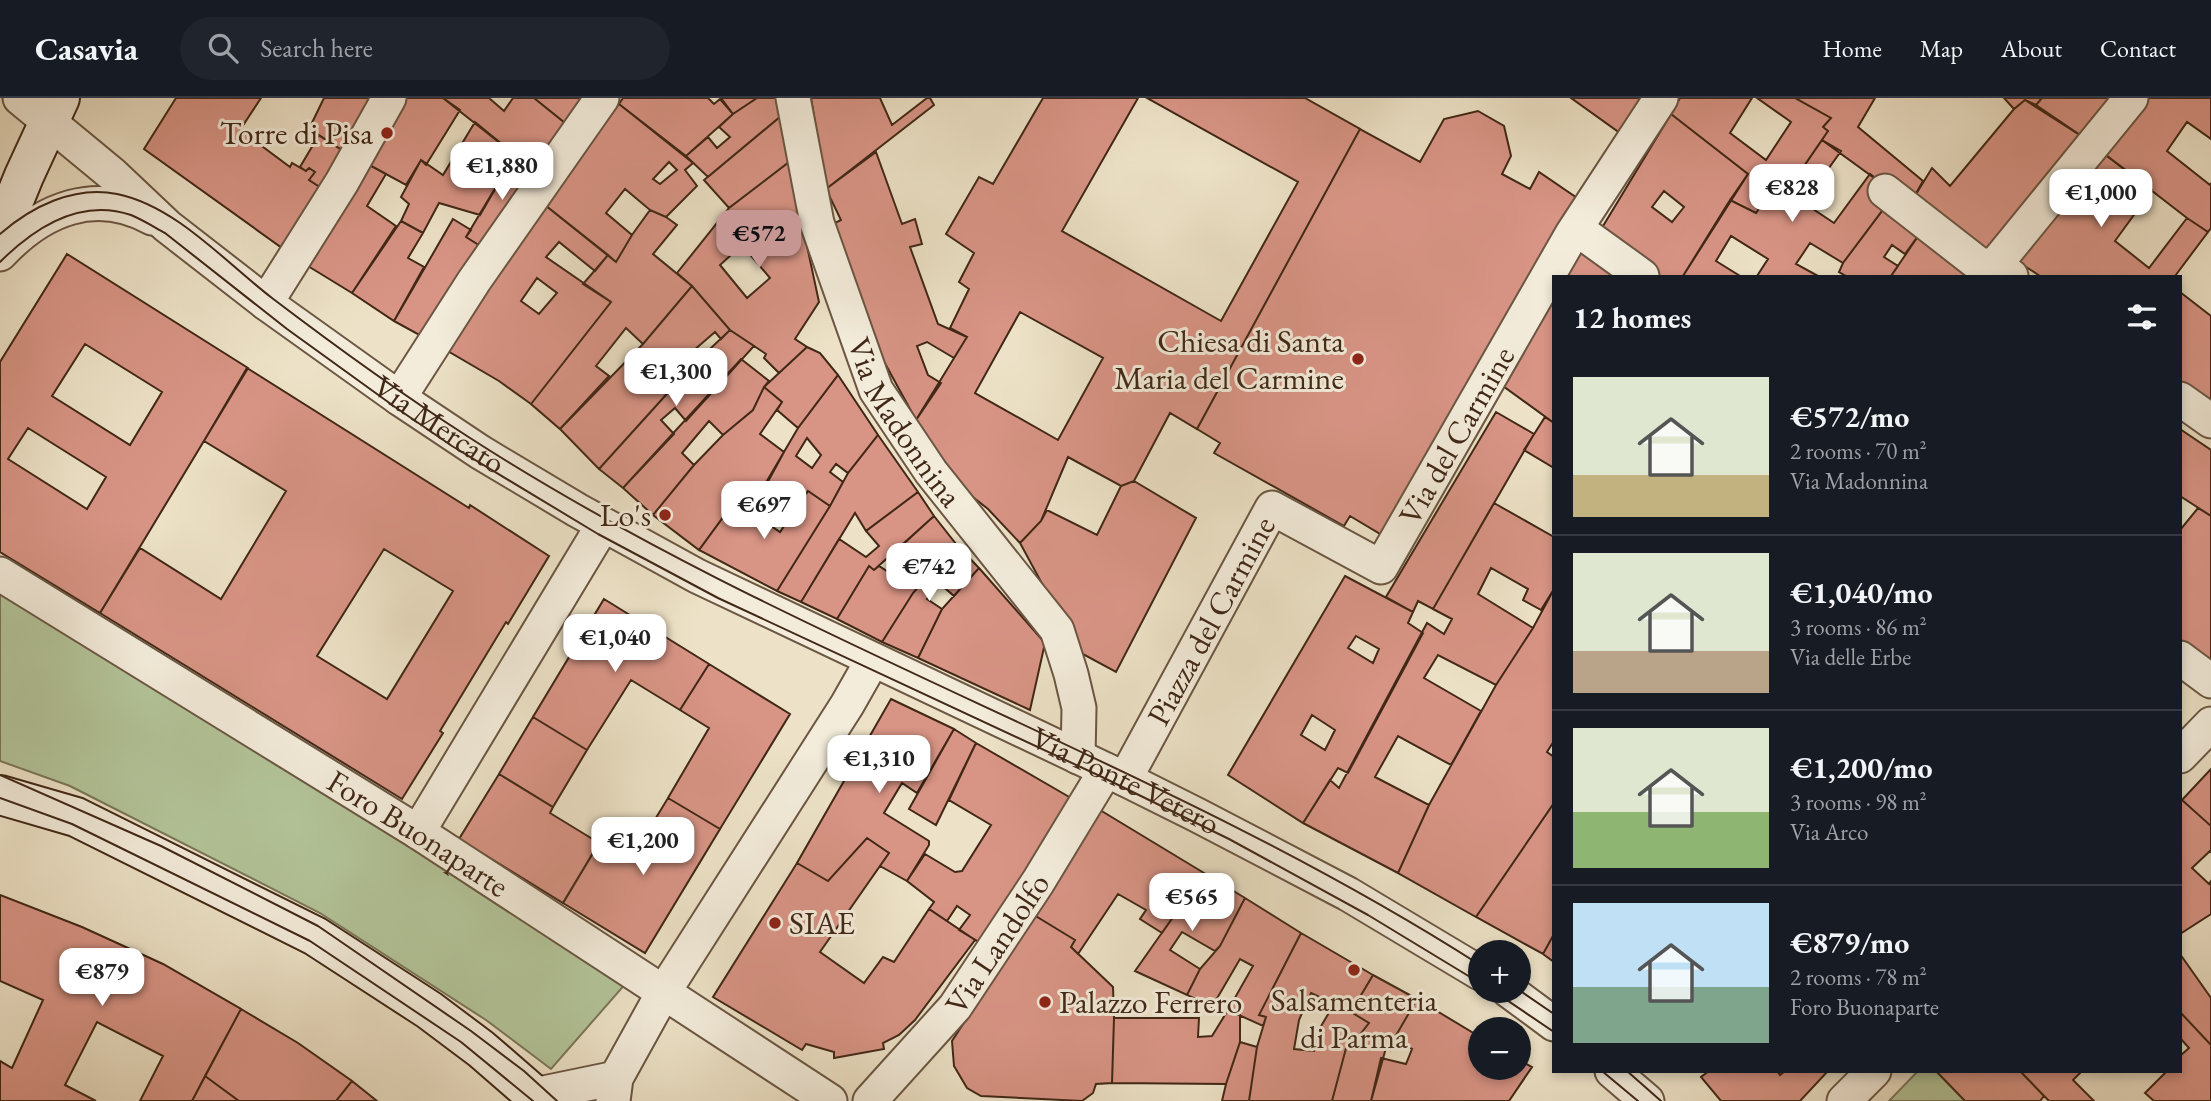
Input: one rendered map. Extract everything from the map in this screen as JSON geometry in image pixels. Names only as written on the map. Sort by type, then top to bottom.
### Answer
[{"type":"street","points":[[266,303],[342,182],[389,98]]},
{"type":"street","points":[[399,398],[474,281],[602,98]]},
{"type":"street","name":"Via Madonnina","points":[[793,98],[817,223],[876,390],[931,472],[1057,629],[1079,708],[1103,769]]},
{"type":"street","name":"Via del Carmine","points":[[1355,553],[1381,568],[1577,229],[1661,98]]},
{"type":"street","points":[[1885,191],[1980,265],[2003,271],[2131,98]]},
{"type":"street","points":[[0,235],[23,176],[43,106]]},
{"type":"street","name":"Via Mercato","points":[[43,106],[167,226],[266,303],[399,398],[480,452],[603,525],[697,576],[872,661]]},
{"type":"street","points":[[0,254],[14,240],[51,214],[89,204],[127,206],[167,226]]},
{"type":"street","points":[[1577,229],[1641,275]]},
{"type":"street","points":[[2182,400],[2211,421]]},
{"type":"street","name":"Piazza del Carmine","points":[[1103,769],[1272,508],[1355,553]]},
{"type":"street","points":[[418,832],[603,525]]},
{"type":"street","name":"Foro Buonaparte","points":[[0,574],[418,832],[830,1101]]},
{"type":"street","points":[[2182,660],[2211,681]]},
{"type":"street","points":[[0,795],[76,817],[315,936],[429,1010],[481,1049],[538,1098],[614,1089],[663,993],[847,705],[872,661]]},
{"type":"street","name":"Via Ponte Vetero","points":[[872,661],[1103,769],[1348,894],[1468,966]]},
{"type":"street","points":[[2182,754],[2211,724]]},
{"type":"street","name":"Via Landolfo","points":[[870,1101],[955,1007],[1038,882],[1103,769]]},
{"type":"street","points":[[1526,1003],[1552,1023]]},
{"type":"street","points":[[1614,1073],[1647,1101]]},
{"type":"street","points":[[1844,1101],[1872,1073]]},
{"type":"green space","points":[[0,590],[627,982],[551,1069],[486,1020],[320,913],[70,786],[0,761]]},
{"type":"green space","points":[[1916,1073],[1938,1073],[1965,1101],[1889,1101]]},
{"type":"building","points":[[176,98],[261,98],[240,130],[290,167],[292,163],[306,171],[309,168],[315,172],[309,180],[329,193],[289,253],[144,149]]},
{"type":"building","points":[[324,98],[377,98],[348,154],[309,129]]},
{"type":"building","points":[[399,98],[443,98],[460,110],[426,165],[421,160],[406,185],[362,161]]},
{"type":"building","points":[[443,98],[489,98],[504,111],[513,98],[534,98],[570,127],[539,174]]},
{"type":"building","points":[[534,98],[592,98],[570,127]]},
{"type":"building","points":[[623,98],[708,98],[714,104],[720,99],[733,114],[686,156],[619,104]]},
{"type":"building","points":[[721,98],[757,98],[733,114]]},
{"type":"building","points":[[757,98],[777,98],[781,116],[708,177],[686,156],[708,137],[717,148],[730,137],[719,127]]},
{"type":"building","points":[[811,98],[880,98],[892,125],[927,98],[930,98],[934,105],[826,189]]},
{"type":"building","points":[[1043,98],[1138,98],[1062,231],[1221,321],[1298,182],[1147,98],[1305,98],[1360,129],[1197,429],[1170,413],[1134,481],[1121,486],[1068,457],[1041,521],[1020,543],[988,509],[960,487],[916,420],[967,337],[950,328],[969,289],[959,282],[974,253],[946,234],[979,177],[993,184]],"holes":[[[1020,312],[1103,358],[1058,440],[975,393]]]},
{"type":"building","points":[[1571,98],[1645,98],[1620,133]]},
{"type":"building","points":[[1680,98],[1752,98],[1730,133],[1766,160],[1791,122],[1757,98],[1795,98],[1831,118],[1823,127],[1828,131],[1793,182],[1780,178],[1756,213],[1730,200],[1748,174],[1671,114]]},
{"type":"building","points":[[1795,98],[1875,98],[1858,127],[1923,181],[1910,204],[1822,140],[1828,131],[1823,127],[1831,118]]},
{"type":"building","points":[[2004,98],[2042,98],[2036,105],[2025,100],[2014,109]]},
{"type":"building","points":[[2042,98],[2122,98],[2086,139],[2036,105]]},
{"type":"building","points":[[2143,98],[2211,98],[2211,139],[2187,122],[2167,151],[2210,185],[2211,183],[2211,228],[2208,232],[2098,149]]},
{"type":"building","points":[[2025,100],[2086,139],[1981,259],[1910,204],[1932,168],[1950,186],[2014,109]]},
{"type":"building","points":[[619,104],[693,163],[685,170],[697,186],[666,217],[650,210],[625,189],[606,213],[632,235],[616,262],[545,205]],"holes":[[[669,162],[677,170],[660,184],[653,179]]]},
{"type":"building","name":"Chiesa di Santa Maria del Carmine","points":[[1478,111],[1504,126],[1511,156],[1502,174],[1530,189],[1539,172],[1583,202],[1521,289],[1382,535],[1350,516],[1344,526],[1214,453],[1220,443],[1197,429],[1360,129],[1420,162],[1444,119]]},
{"type":"building","points":[[1671,114],[1748,174],[1684,275],[1659,275],[1600,231]],"holes":[[[1664,191],[1684,207],[1672,222],[1652,207]]]},
{"type":"building","points":[[781,116],[789,162],[729,208],[704,180]]},
{"type":"building","points":[[475,122],[515,155],[480,215],[439,203],[423,233],[401,221],[409,204],[401,197],[421,160],[443,175]]},
{"type":"building","points":[[319,135],[348,154],[329,193],[309,180],[315,172],[300,167]]},
{"type":"building","points":[[1822,140],[1841,151],[1804,203],[1834,223],[1870,174],[1882,183],[1888,203],[1843,263],[1810,243],[1796,264],[1816,275],[1758,275],[1768,259],[1731,236],[1716,261],[1738,275],[1684,275],[1730,200],[1756,213],[1780,178],[1793,182]]},
{"type":"building","points":[[2098,149],[2152,190],[2115,241],[2149,268],[2187,218],[2208,232],[2176,275],[2038,275],[2014,259]]},
{"type":"building","points":[[876,152],[902,224],[915,219],[922,244],[910,247],[938,324],[967,337],[954,358],[927,342],[917,346],[928,375],[941,383],[916,420],[870,336],[831,225],[841,220],[826,189]]},
{"type":"building","points":[[515,155],[539,174],[485,249],[466,237]]},
{"type":"building","points":[[362,161],[386,174],[367,206],[396,226],[352,293],[303,263]]},
{"type":"building","points":[[789,162],[819,302],[795,339],[807,347],[779,373],[764,358],[766,354],[730,330],[692,286],[677,273],[729,208]],"holes":[[[742,245],[770,278],[747,298],[720,265]]]},
{"type":"building","points":[[1888,203],[1923,229],[1905,254],[1892,245],[1884,257],[1898,266],[1892,275],[1844,275],[1839,272]]},
{"type":"building","points":[[545,205],[608,255],[595,271],[559,242],[546,257],[611,302],[531,404],[499,381],[446,350]],"holes":[[[537,278],[557,293],[539,314],[521,301]]]},
{"type":"building","points":[[650,210],[677,225],[653,254],[692,286],[643,344],[626,328],[596,366],[609,376],[560,429],[531,404],[611,302],[583,284],[608,255],[616,262]]},
{"type":"building","points":[[453,219],[471,230],[466,237],[485,249],[423,337],[394,321]]},
{"type":"building","points":[[401,221],[423,233],[408,258],[424,267],[394,321],[352,293]]},
{"type":"building","points":[[1923,229],[1978,275],[1892,275]]},
{"type":"building","points":[[1580,248],[1617,275],[1562,275]]},
{"type":"building","points":[[67,254],[248,368],[100,613],[0,552],[0,362]],"holes":[[[85,344],[162,392],[130,445],[52,396]],[[28,428],[106,477],[87,509],[8,459]]]},
{"type":"building","points":[[692,286],[730,330],[721,339],[715,332],[686,357],[693,365],[599,469],[560,429],[643,344]]},
{"type":"building","points":[[1552,291],[1552,422],[1496,381]]},
{"type":"building","points":[[2182,294],[2211,316],[2211,405],[2182,383]]},
{"type":"building","points":[[730,330],[754,346],[686,421],[675,408],[661,420],[674,434],[623,488],[599,469],[693,365]]},
{"type":"building","points":[[807,347],[820,353],[838,375],[798,428],[777,410],[782,402],[764,387]]},
{"type":"building","points":[[741,359],[769,381],[753,410],[723,435],[709,421],[682,453],[694,465],[653,515],[623,488]]},
{"type":"building","points":[[247,368],[549,556],[440,731],[443,733],[402,799],[100,613],[140,548],[221,599],[286,491],[204,441]],"holes":[[[384,549],[453,591],[387,699],[317,656]]]},
{"type":"building","points":[[838,375],[878,435],[848,473],[836,464],[830,472],[843,482],[830,506],[808,491],[795,509],[764,486],[798,428]],"holes":[[[807,438],[821,455],[812,468],[796,456]]]},
{"type":"building","points":[[764,387],[782,402],[760,434],[784,452],[751,513],[735,501],[699,550],[653,515],[694,465],[723,435],[753,410]]},
{"type":"building","points":[[1496,412],[1534,434],[1433,609],[1418,601],[1413,612],[1386,597]]},
{"type":"building","points":[[1545,417],[1552,422],[1552,467],[1524,450]]},
{"type":"building","points":[[2182,430],[2211,450],[2211,516],[2182,497]]},
{"type":"building","points":[[878,435],[918,492],[866,531],[855,513],[801,602],[777,591],[848,473]]},
{"type":"building","points":[[1134,481],[1196,518],[1116,672],[1079,652],[1020,543],[1041,521],[1047,510],[1097,535],[1121,486]]},
{"type":"building","points":[[808,491],[830,506],[777,591],[699,550],[735,501],[780,532]]},
{"type":"building","points":[[918,492],[934,516],[874,570],[869,566],[837,619],[801,602],[839,539],[866,557],[879,546],[866,531]]},
{"type":"building","points":[[1494,503],[1552,536],[1552,592],[1541,610],[1523,600],[1528,589],[1491,568],[1478,594],[1533,628],[1496,685],[1438,655],[1424,678],[1481,711],[1451,765],[1398,736],[1375,777],[1429,805],[1398,873],[1303,823],[1330,780],[1339,788],[1427,623],[1444,634],[1452,619],[1433,609]]},
{"type":"building","points":[[2198,508],[2211,516],[2211,667],[2182,645],[2182,528]]},
{"type":"building","points":[[934,516],[956,544],[913,593],[882,642],[837,619],[869,566],[874,570],[879,566],[890,573],[909,558],[899,548]]},
{"type":"building","points":[[956,544],[979,568],[954,596],[939,583],[927,599],[942,609],[918,658],[882,642],[913,593]]},
{"type":"building","points":[[979,568],[1045,643],[1030,710],[918,658],[942,609]]},
{"type":"building","points":[[1345,576],[1413,612],[1408,623],[1423,633],[1348,773],[1338,768],[1303,823],[1228,775]],"holes":[[[1356,636],[1379,649],[1373,663],[1348,648]],[[1312,715],[1335,730],[1325,750],[1301,735]]]},
{"type":"building","points":[[1552,593],[1552,744],[1547,752],[1552,756],[1552,806],[1476,917],[1398,873],[1429,805],[1496,685]]},
{"type":"building","points":[[604,599],[709,664],[680,710],[631,680],[587,750],[533,717]]},
{"type":"building","points":[[709,664],[790,714],[720,829],[668,798],[709,728],[680,710]]},
{"type":"building","points":[[891,699],[954,729],[917,793],[902,783],[884,813],[929,841],[929,845],[907,881],[880,866],[889,853],[867,838],[828,881],[797,863]]},
{"type":"building","points":[[533,717],[587,750],[553,807],[499,774]]},
{"type":"building","points":[[954,729],[976,743],[936,825],[909,809]]},
{"type":"building","points":[[976,743],[1071,798],[984,945],[959,930],[970,915],[957,906],[947,921],[929,909],[934,902],[907,881],[925,854],[955,872],[962,871],[991,825],[949,800]]},
{"type":"building","points":[[2211,769],[2211,826],[2182,800]]},
{"type":"building","points":[[499,774],[553,807],[550,813],[599,843],[563,903],[459,839]]},
{"type":"building","points":[[668,798],[720,829],[645,953],[563,903],[599,843],[629,862]]},
{"type":"building","points":[[2182,800],[2211,826],[2211,852],[2192,868],[2209,884],[2211,881],[2211,914],[2182,933]]},
{"type":"building","points":[[1552,806],[1552,938],[1543,954],[1531,947],[1531,940],[1518,940],[1476,917]]},
{"type":"building","points":[[1100,810],[1204,873],[1162,933],[1140,919],[1146,910],[1118,894],[1078,954],[1071,947],[1075,940],[1034,915]]},
{"type":"building","points":[[867,838],[889,853],[820,952],[864,983],[883,957],[894,962],[929,909],[975,940],[915,1020],[899,1035],[883,1043],[884,1049],[834,1058],[834,1052],[806,1044],[802,1050],[713,997],[797,863],[828,881]]},
{"type":"building","points":[[1204,873],[1245,898],[1215,951],[1182,932],[1170,950],[1200,969],[1187,995],[1135,971]]},
{"type":"building","points":[[0,895],[82,927],[163,964],[241,1009],[192,1101],[140,1101],[163,1056],[97,1022],[65,1085],[96,1101],[0,1101],[0,1061],[12,1068],[43,1000],[0,981]]},
{"type":"building","points":[[1245,898],[1301,933],[1259,1015],[1266,1017],[1263,1026],[1228,1010],[1253,966],[1240,959],[1212,1007],[1187,995],[1200,969],[1220,946]]},
{"type":"building","name":"Palazzo Ferrero","points":[[1034,915],[1075,940],[1071,947],[1113,987],[1112,1083],[1096,1084],[1093,1093],[1082,1101],[981,1096],[967,1088],[954,1066],[952,1041]]},
{"type":"building","points":[[1301,933],[1373,975],[1351,1012],[1369,1023],[1358,1037],[1349,1037],[1332,1101],[1249,1101],[1257,1047],[1266,1017],[1259,1015]],"holes":[[[1311,993],[1334,1004],[1320,1028],[1314,1051],[1294,1049],[1299,1020]]]},
{"type":"building","points":[[1552,938],[1552,961],[1543,954]]},
{"type":"building","points":[[2182,957],[2211,998],[2211,1045],[2182,1014]]},
{"type":"building","points":[[1373,975],[1417,999],[1390,1050],[1386,1048],[1371,1101],[1332,1101],[1349,1037],[1358,1037],[1369,1023],[1351,1012]]},
{"type":"building","points":[[1417,999],[1468,1030],[1468,1080],[1523,1080],[1509,1101],[1371,1101],[1381,1058],[1406,1064],[1412,1049],[1394,1039]]},
{"type":"building","points":[[241,1009],[298,1043],[352,1081],[336,1101],[239,1101],[205,1076]]},
{"type":"building","points":[[1228,1010],[1240,1015],[1240,1042],[1226,1084],[1112,1083],[1114,1018],[1199,1018],[1198,1037],[1212,1036]]},
{"type":"building","points":[[2182,1014],[2211,1045],[2211,1101],[2154,1101],[2145,1093],[2165,1073],[2182,1073],[2182,1054],[2189,1048],[2182,1040]]},
{"type":"building","points":[[1240,1042],[1257,1047],[1249,1101],[1222,1101],[1226,1084]]},
{"type":"building","points":[[1706,1073],[1826,1073],[1800,1101],[1721,1101],[1701,1077]]},
{"type":"building","points":[[1938,1073],[2022,1073],[2044,1096],[2040,1101],[1965,1101]]},
{"type":"building","points":[[2022,1073],[2080,1073],[2073,1080],[2094,1101],[2049,1101]]},
{"type":"building","points":[[205,1076],[239,1101],[192,1101]]},
{"type":"building","points":[[352,1081],[377,1101],[336,1101]]},
{"type":"tram line","points":[[0,234],[39,207],[54,200],[85,193],[117,194],[160,210],[199,237],[272,298],[392,386],[467,436],[589,510],[715,577],[1231,825],[1357,892],[1468,958]]},
{"type":"tram line","points":[[0,262],[44,227],[77,213],[112,211],[140,219],[165,233],[287,329],[395,407],[452,446],[598,534],[718,598],[1229,839],[1368,915],[1468,976]]},
{"type":"tram line","points":[[0,775],[161,846],[318,926],[471,1031],[524,1071],[557,1101]]},
{"type":"tram line","points":[[0,798],[72,824],[310,941],[461,1042],[533,1101]]},
{"type":"tram line","points":[[1531,998],[1552,1013]]},
{"type":"tram line","points":[[1511,1003],[1552,1031]]},
{"type":"tram line","points":[[1604,1073],[1638,1101]]},
{"type":"tram line","points":[[1629,1073],[1661,1101]]},
{"type":"place","name":"Torre di Pisa","points":[[387,133]]},
{"type":"place","name":"Chiesa di Santa Maria del Carmine","points":[[1358,359]]},
{"type":"place","name":"Lo's","points":[[665,515]]},
{"type":"place","name":"SIAE","points":[[775,923]]},
{"type":"place","name":"Salsamenteria di Parma","points":[[1354,970]]},
{"type":"place","name":"Palazzo Ferrero","points":[[1045,1002]]}]
